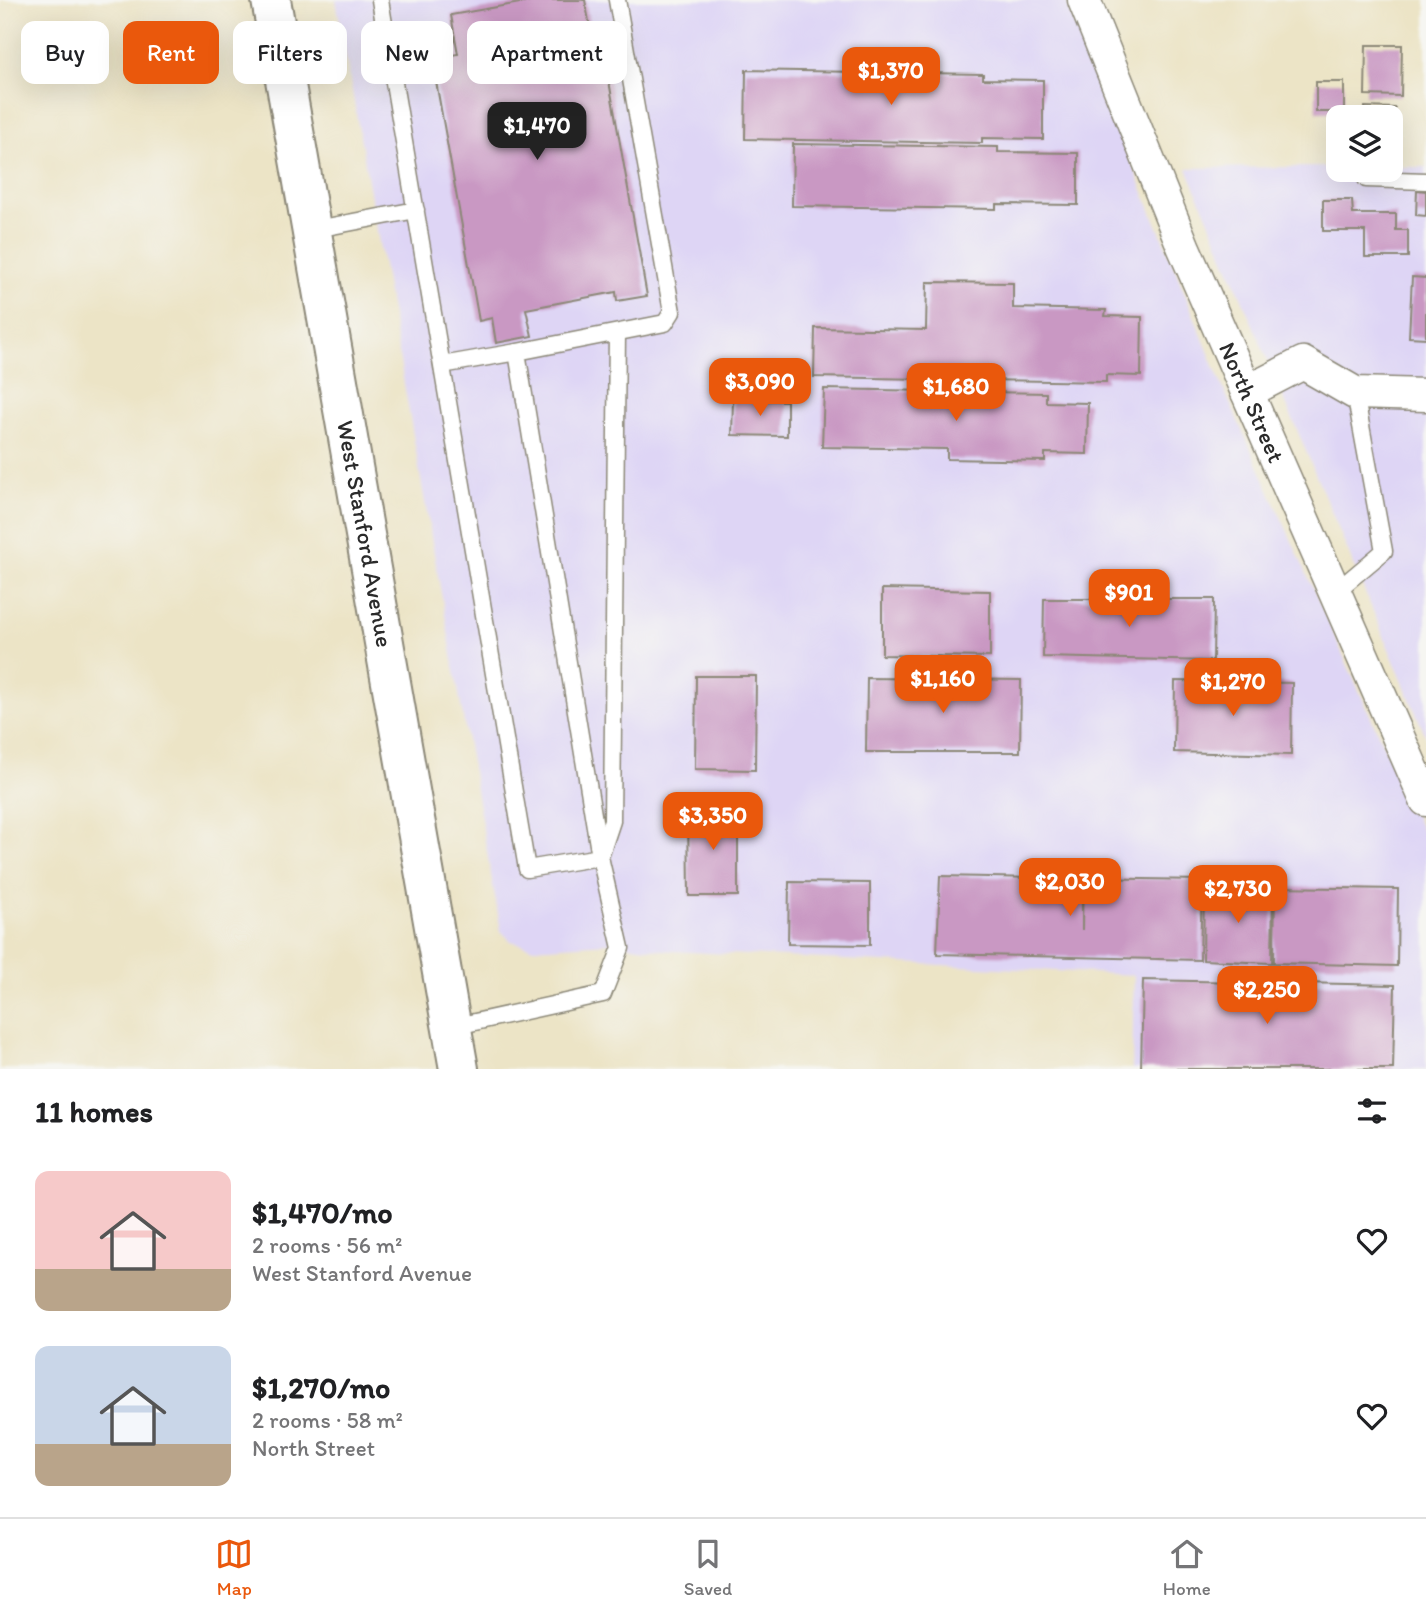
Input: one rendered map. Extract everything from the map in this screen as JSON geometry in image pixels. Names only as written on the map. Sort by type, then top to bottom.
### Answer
[{"type":"main road","name":"West Stanford Avenue","points":[[271,0],[459,1069]]},
{"type":"street","name":"North Street","points":[[1084,0],[1247,392],[1426,800]]},
{"type":"street","points":[[1247,392],[1303,363],[1355,393],[1426,395]]},
{"type":"lane","points":[[380,0],[384,21]]},
{"type":"lane","points":[[442,365],[665,323],[672,312],[617,0]]},
{"type":"lane","points":[[395,84],[527,869],[600,857]]},
{"type":"lane","points":[[1403,180],[1426,181]]},
{"type":"lane","points":[[311,230],[416,210]]},
{"type":"lane","points":[[600,857],[611,821],[617,333]]},
{"type":"lane","points":[[452,1027],[603,994],[621,948],[600,857],[517,352]]},
{"type":"lane","points":[[1334,593],[1384,551],[1355,393]]},
{"type":"shaded area","points":[[336,0],[1066,0],[1221,383],[1426,840],[1426,1069],[1132,1069],[1134,975],[672,951],[607,943],[533,948],[511,941],[501,931],[347,62],[347,21],[340,21]]},
{"type":"shaded area","points":[[1326,167],[1326,182],[1403,182],[1403,167],[1426,167],[1426,737],[1187,168]]},
{"type":"building","points":[[537,0],[585,0],[589,21],[467,21],[467,84],[610,84],[647,296],[617,301],[616,292],[526,309],[532,336],[496,343],[492,318],[479,321],[436,84],[453,84],[453,55],[458,54],[451,15]]},
{"type":"building","points":[[1366,45],[1402,45],[1401,96],[1365,95]]},
{"type":"building","points":[[746,70],[983,74],[983,79],[1043,80],[1043,139],[982,138],[982,143],[745,139]]},
{"type":"building","points":[[1316,82],[1344,82],[1344,105],[1326,105],[1326,112],[1316,112]]},
{"type":"building","points":[[793,144],[998,147],[998,152],[1078,153],[1078,205],[996,204],[996,209],[792,206]]},
{"type":"building","points":[[1417,190],[1426,191],[1426,216],[1416,215]]},
{"type":"building","points":[[1323,200],[1352,200],[1353,214],[1396,214],[1396,230],[1408,230],[1408,257],[1365,257],[1365,231],[1323,231]]},
{"type":"building","points":[[1412,277],[1426,278],[1426,338],[1409,337]]},
{"type":"building","points":[[927,282],[1013,283],[1013,308],[1106,310],[1105,316],[1142,317],[1141,376],[1106,375],[1106,382],[814,377],[815,328],[926,330]]},
{"type":"building","points":[[824,389],[1046,393],[1046,402],[1088,403],[1087,454],[1045,453],[1045,461],[947,459],[947,449],[822,447]]},
{"type":"building","points":[[733,400],[787,401],[787,436],[732,435]]},
{"type":"building","points":[[882,589],[990,591],[990,657],[882,655]]},
{"type":"building","points":[[1044,599],[1214,599],[1213,661],[1043,657]]},
{"type":"building","points":[[696,676],[756,676],[755,770],[695,769]]},
{"type":"building","points":[[867,678],[1021,680],[1020,752],[866,752]]},
{"type":"building","points":[[1175,681],[1292,683],[1291,755],[1174,752]]},
{"type":"building","points":[[688,809],[738,809],[738,896],[689,896]]},
{"type":"building","points":[[940,876],[1082,879],[1082,930],[1083,878],[1202,880],[1200,960],[937,954]]},
{"type":"building","points":[[789,882],[870,883],[870,945],[788,944]]},
{"type":"building","points":[[1204,887],[1273,890],[1272,963],[1203,960]]},
{"type":"building","points":[[1275,887],[1398,889],[1397,966],[1274,963]]},
{"type":"building","points":[[1143,980],[1395,985],[1393,1069],[1141,1069]]}]
